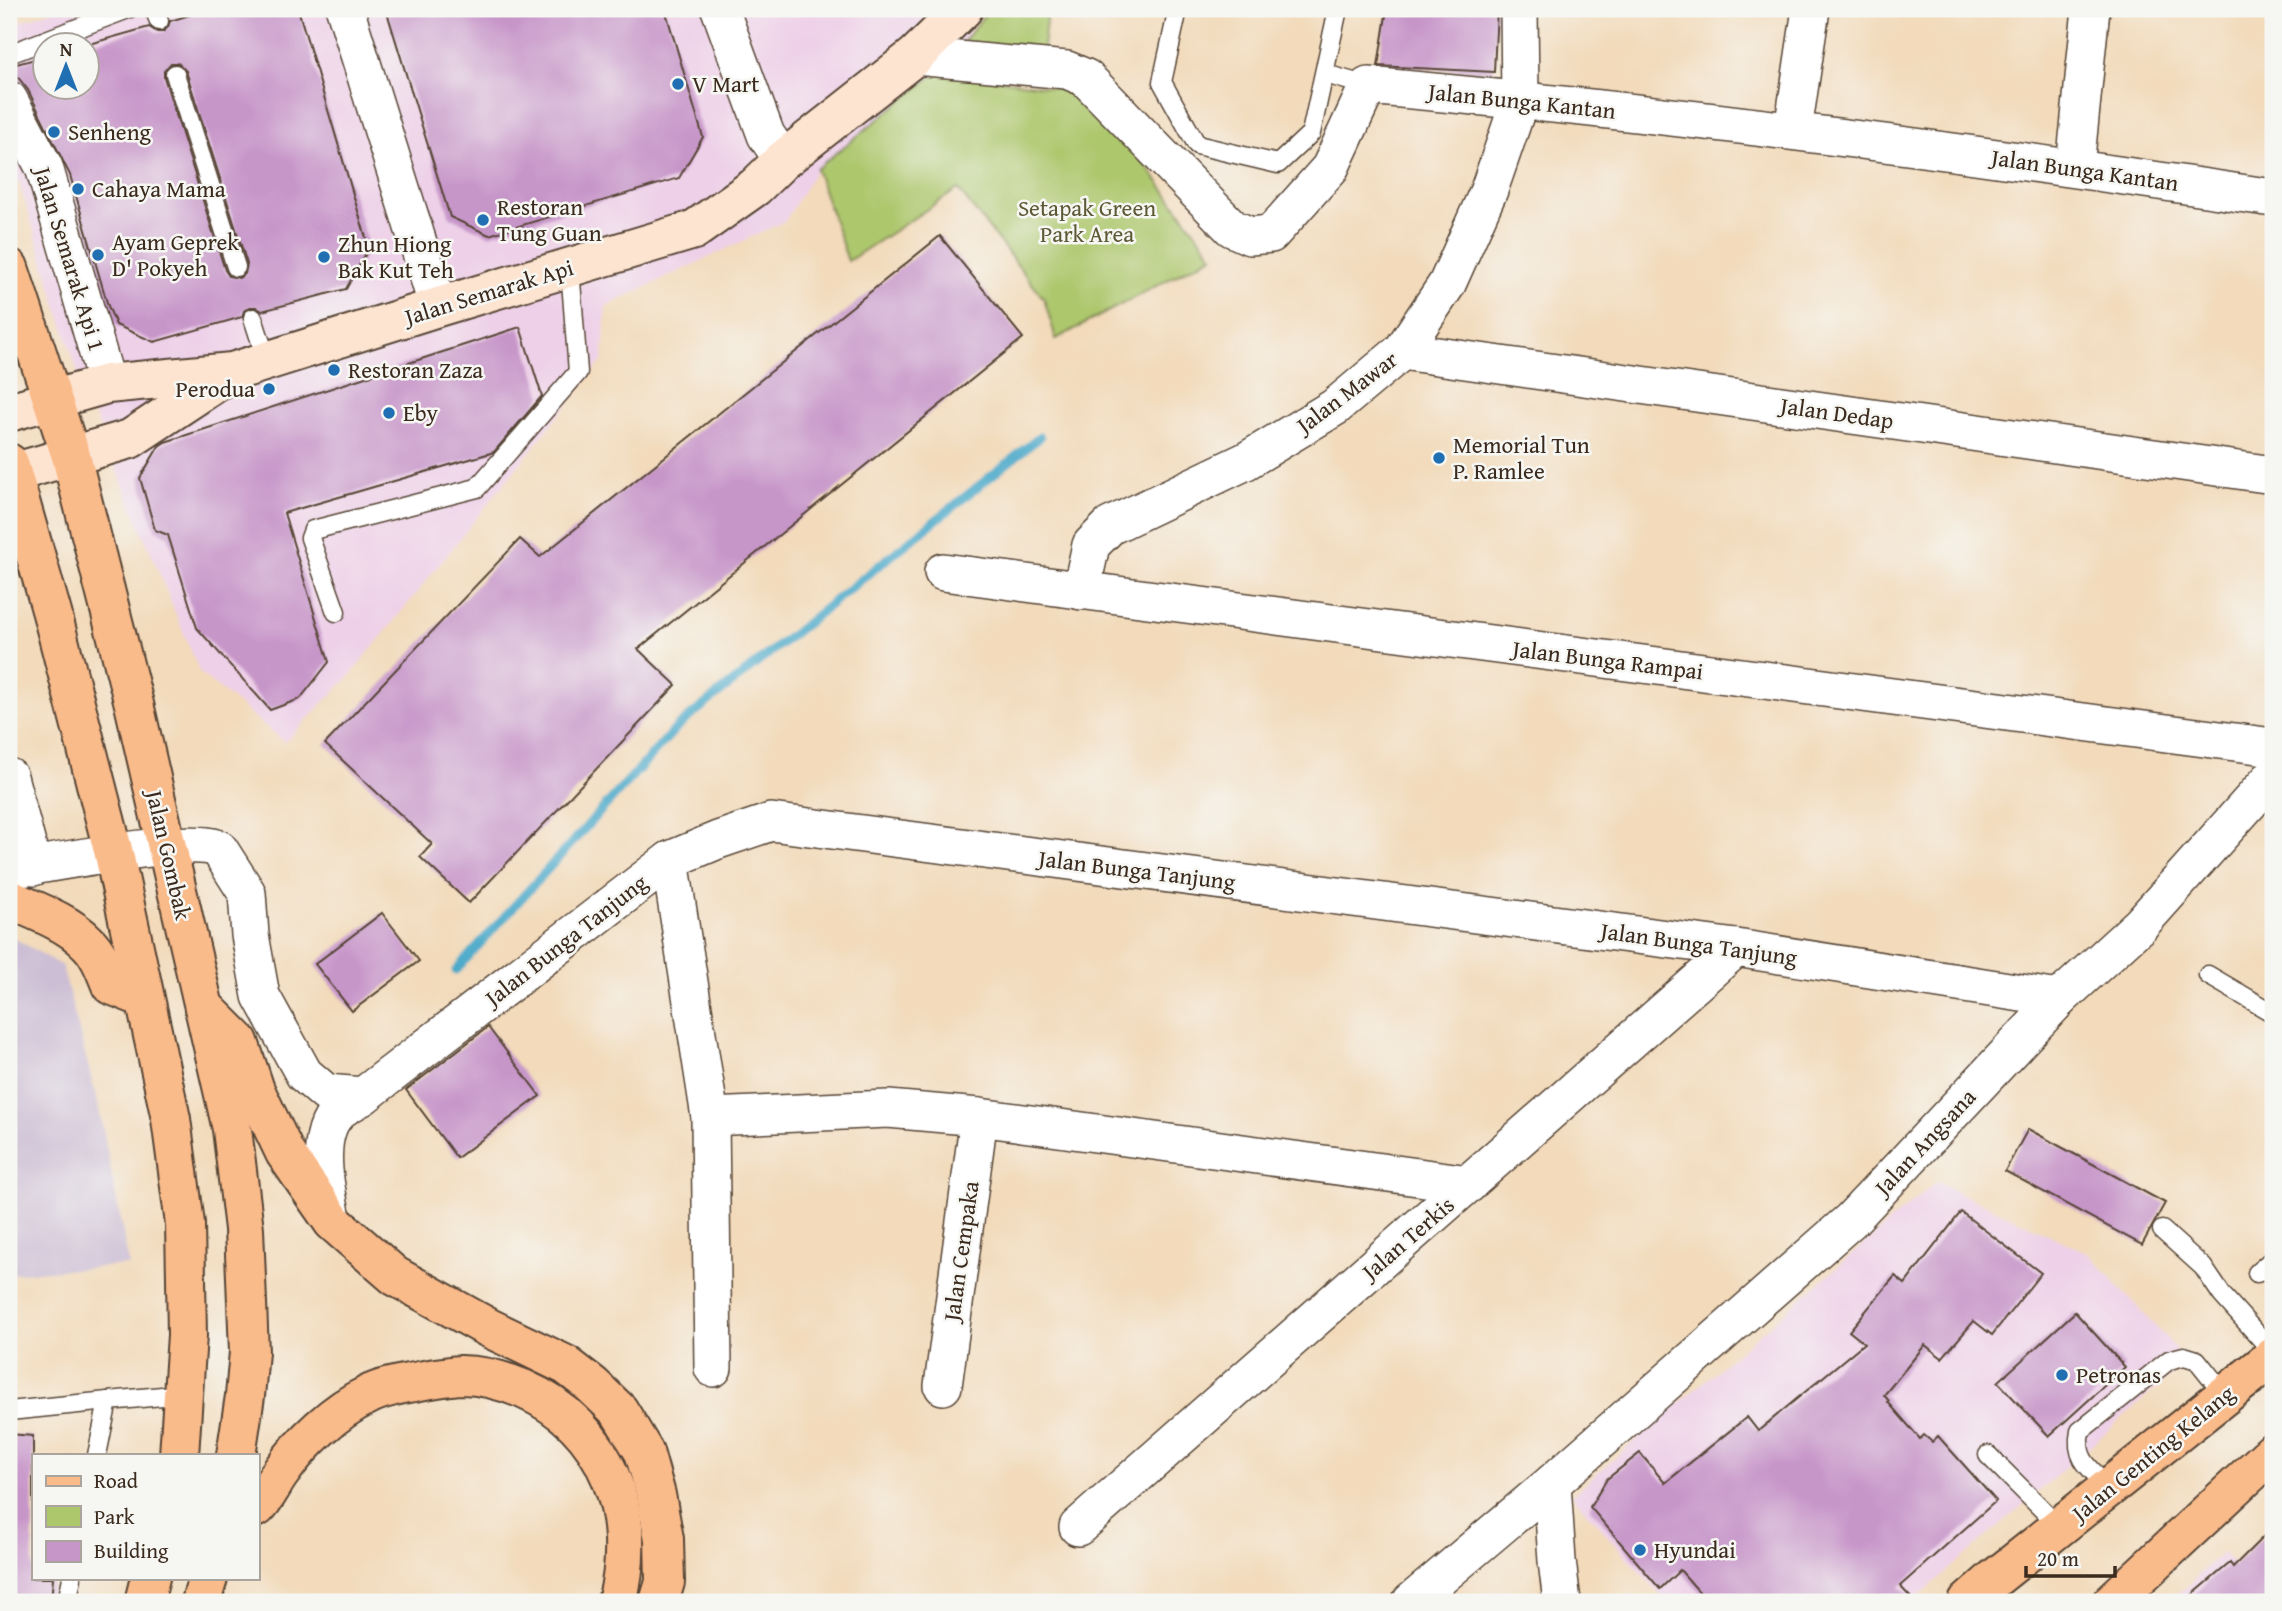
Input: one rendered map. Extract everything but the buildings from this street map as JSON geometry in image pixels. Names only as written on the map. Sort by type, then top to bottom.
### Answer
[{"type":"main road","name":"Jalan Gombak","points":[[9,268],[71,456],[134,704],[232,1129],[244,1229],[249,1352],[236,1454]]},
{"type":"main road","points":[[10,468],[52,613],[114,854],[171,1119],[185,1224],[187,1335],[179,1454]]},
{"type":"main road","points":[[9,899],[65,926],[88,943],[101,961],[111,985],[144,998]]},
{"type":"main road","points":[[204,1007],[239,1042],[255,1090],[285,1153],[333,1222],[395,1276],[489,1328],[566,1365],[619,1410],[644,1452],[656,1495],[664,1549],[665,1582],[659,1602]]},
{"type":"main road","name":"Jalan Genting Kelang","points":[[1968,1602],[2273,1357]]},
{"type":"main road","points":[[259,1504],[296,1452],[336,1416],[369,1394],[440,1377],[464,1375],[511,1384],[555,1407],[593,1444],[609,1469],[620,1501],[625,1537],[624,1578],[617,1602]]},
{"type":"main road","points":[[2125,1596],[2273,1452]]},
{"type":"main road","points":[[144,1602],[150,1580]]},
{"type":"main road","points":[[201,1602],[207,1580]]},
{"type":"street","points":[[345,9],[438,307]]},
{"type":"street","points":[[720,9],[766,135],[783,160]]},
{"type":"street","name":"Jalan Semarak Api","points":[[9,412],[107,384],[249,367],[694,230],[755,187],[783,160],[915,57],[962,9]]},
{"type":"street","name":"Jalan Mawar","points":[[1081,591],[1091,545],[1110,526],[1246,461],[1335,407],[1402,351],[1447,284],[1489,190],[1520,100],[1519,9]]},
{"type":"street","points":[[1793,130],[1811,9]]},
{"type":"street","points":[[2075,167],[2091,9]]},
{"type":"street","points":[[915,57],[1067,70],[1086,78],[1232,228],[1250,236],[1271,234],[1330,168],[1368,86]]},
{"type":"street","name":"Jalan Bunga Kantan","points":[[1368,86],[1793,130],[2075,167],[2273,198]]},
{"type":"street","name":"Jalan Semarak Api 1","points":[[9,100],[44,167],[107,384]]},
{"type":"street","name":"Jalan Dedap","points":[[1402,351],[2273,475]]},
{"type":"street","name":"Jalan Semarak Api","points":[[10,468],[71,456],[130,439],[249,367]]},
{"type":"street","name":"Jalan Bunga Rampai","points":[[943,572],[2273,747]]},
{"type":"street","name":"Jalan Angsana","points":[[1411,1602],[1552,1483],[1851,1220],[2059,999],[2140,925],[2273,776]]},
{"type":"street","points":[[9,777],[21,868],[167,846],[211,845],[219,849],[247,893],[250,935],[261,996],[304,1074],[326,1093],[363,1096]]},
{"type":"street","name":"Jalan Bunga Tanjung","points":[[333,1222],[323,1146],[327,1127],[339,1111],[363,1096],[670,860],[771,822],[1736,948],[2059,999]]},
{"type":"street","points":[[670,860],[710,1117],[713,1368]]},
{"type":"street","name":"Jalan Terkis","points":[[1078,1527],[1736,948]]},
{"type":"street","points":[[710,1117],[888,1109],[979,1117],[1469,1184]]},
{"type":"street","name":"Jalan Cempaka","points":[[943,1386],[979,1117]]},
{"type":"street","points":[[1552,1483],[1562,1602]]},
{"type":"lane","points":[[9,54],[128,9]]},
{"type":"lane","points":[[1178,9],[1162,82],[1196,145],[1278,164],[1311,133],[1338,9]]},
{"type":"lane","points":[[175,74],[206,192],[236,267]]},
{"type":"lane","points":[[1325,74],[1368,86]]},
{"type":"lane","points":[[336,612],[310,538],[313,530],[477,488],[578,372],[570,268]]},
{"type":"lane","points":[[249,367],[253,318]]},
{"type":"lane","points":[[2208,975],[2273,1013]]},
{"type":"lane","points":[[2162,1230],[2203,1267],[2222,1295],[2273,1352]]},
{"type":"lane","points":[[2257,1273],[2273,1259]]},
{"type":"lane","points":[[2109,1487],[2082,1460],[2077,1446],[2080,1431],[2169,1360],[2184,1356],[2197,1360],[2225,1395]]},
{"type":"lane","points":[[9,1410],[184,1394]]},
{"type":"lane","points":[[97,1454],[108,1401]]},
{"type":"lane","points":[[1988,1455],[2060,1527]]},
{"type":"lane","points":[[67,1602],[72,1580]]},
{"type":"shaded area","points":[[56,9],[982,9],[959,48],[938,71],[816,169],[785,221],[606,306],[603,360],[349,677],[285,742],[200,673],[79,377],[20,185],[9,163],[9,26]]},
{"type":"shaded area","points":[[9,935],[62,966],[98,1104],[129,1265],[9,1274]]},
{"type":"shaded area","points":[[1936,1182],[2088,1253],[2187,1361],[1912,1602],[1666,1602],[1572,1495]]},
{"type":"shaded area","points":[[2222,1552],[2270,1602],[2170,1602]]},
{"type":"green space","points":[[989,9],[1050,9],[1047,13],[1042,56],[959,48]]},
{"type":"green space","name":"Setapak Green Park Area","points":[[938,71],[1070,90],[1140,157],[1213,256],[1056,339],[1044,299],[958,189],[848,261],[816,169]]},
{"type":"waterway","points":[[456,970],[678,726],[1040,437]]},
{"type":"place","name":"V Mart","points":[[678,84]]},
{"type":"place","name":"Senheng","points":[[54,132]]},
{"type":"place","name":"Cahaya Mama","points":[[78,189]]},
{"type":"place","name":"Restoran Tung Guan","points":[[483,220]]},
{"type":"place","name":"Ayam Geprek D' Pokyeh","points":[[98,255]]},
{"type":"place","name":"Zhun Hiong Bak Kut Teh","points":[[324,257]]},
{"type":"place","name":"Restoran Zaza","points":[[334,370]]},
{"type":"place","name":"Perodua","points":[[269,389]]},
{"type":"place","name":"Eby","points":[[389,413]]},
{"type":"place","name":"Memorial Tun P. Ramlee","points":[[1439,458]]},
{"type":"place","name":"Petronas","points":[[2062,1375]]},
{"type":"place","name":"Hyundai","points":[[1640,1550]]}]
